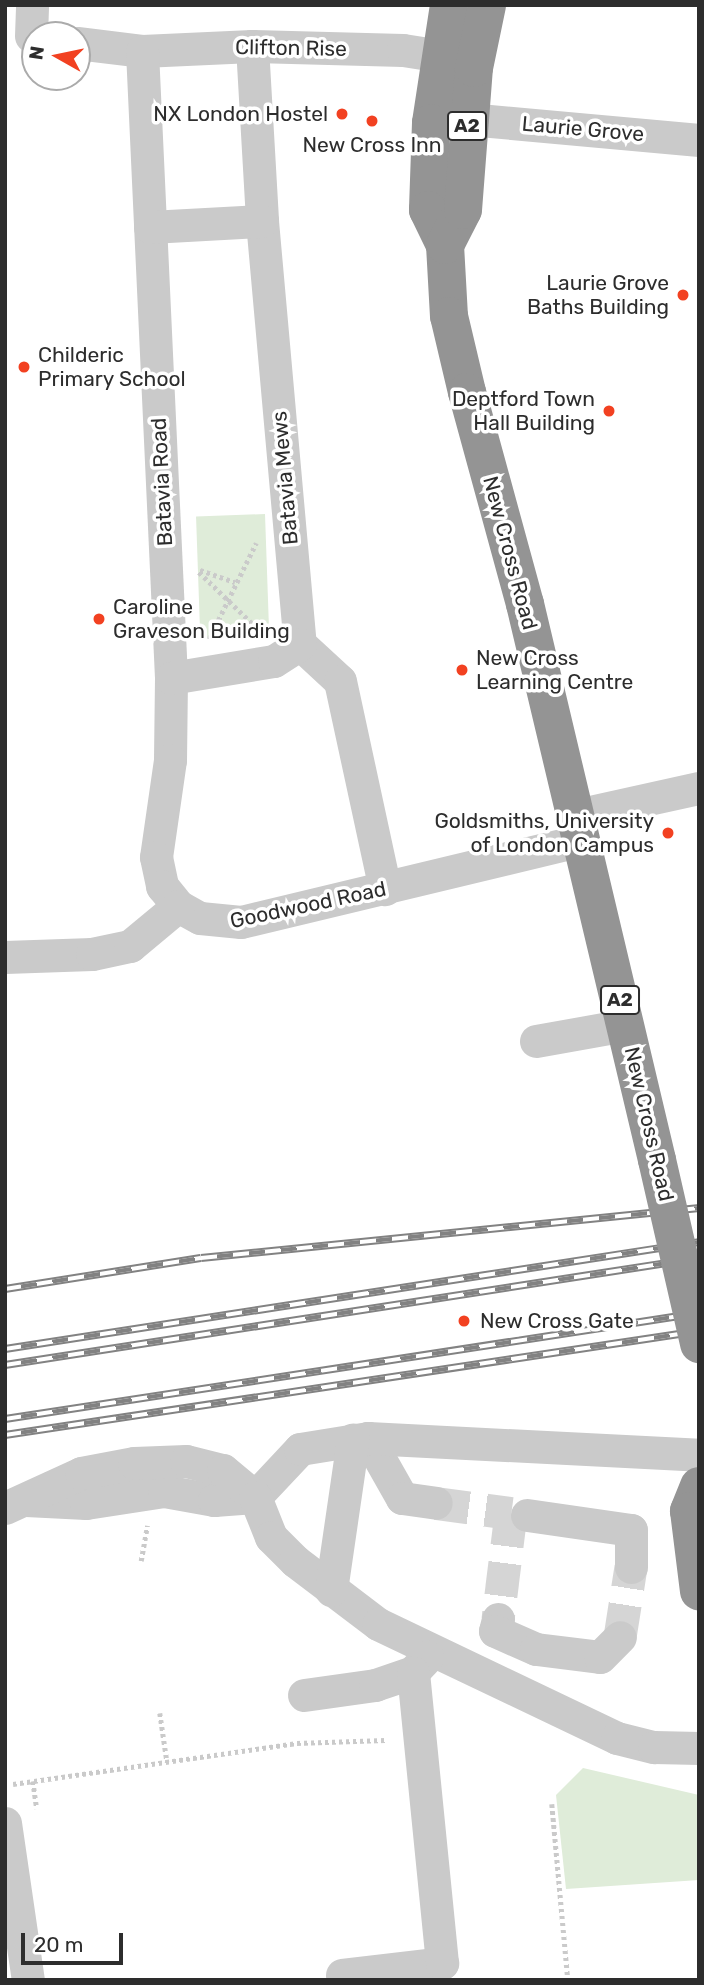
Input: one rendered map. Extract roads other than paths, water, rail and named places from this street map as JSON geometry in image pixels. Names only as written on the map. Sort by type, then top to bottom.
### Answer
[{"type":"highway","name":"New Cross Road","points":[[449,5],[440,56],[427,169],[428,210],[445,245],[449,316],[579,828],[699,1344]]},
{"type":"highway","name":"A2","points":[[445,245],[463,210],[468,119],[487,5]]},
{"type":"highway","points":[[699,1486],[689,1511],[699,1591]]},
{"type":"street","name":"Clifton Rise","points":[[91,45],[142,51],[252,46],[403,50],[440,56]]},
{"type":"street","name":"Batavia Mews","points":[[252,46],[262,221],[300,644]]},
{"type":"street","name":"Batavia Road","points":[[142,51],[171,678],[170,760],[156,857],[162,886],[178,906]]},
{"type":"street","name":"Laurie Grove","points":[[468,119],[699,140]]},
{"type":"street","points":[[150,227],[262,221]]},
{"type":"street","points":[[171,678],[274,661],[300,644],[340,681],[385,889]]},
{"type":"street","name":"Goodwood Road","points":[[178,906],[200,918],[241,922],[385,889],[699,788]]},
{"type":"street","points":[[5,957],[92,954],[130,946],[178,906]]},
{"type":"street","points":[[536,1041],[626,1025]]},
{"type":"street","points":[[361,1439],[402,1498],[436,1503]]},
{"type":"street","points":[[331,1590],[361,1439]]},
{"type":"street","points":[[255,1497],[300,1449],[361,1439],[699,1455]]},
{"type":"street","points":[[9,1503],[81,1474],[164,1460],[223,1470],[255,1497],[271,1537],[331,1590],[379,1624],[422,1662],[517,1693],[629,1742],[699,1748]]},
{"type":"street","points":[[527,1515],[631,1531],[631,1567]]},
{"type":"street","points":[[498,1619],[495,1631],[536,1649],[600,1657],[620,1637]]},
{"type":"street","points":[[517,1693],[536,1649]]},
{"type":"street","points":[[304,1695],[375,1685],[422,1662]]},
{"type":"street","points":[[342,1975],[442,1963],[422,1662]]},
{"type":"street","points":[[5,1822],[28,1980]]},
{"type":"tunnel","points":[[436,1503],[511,1513],[498,1619]]},
{"type":"tunnel","points":[[620,1637],[631,1567]]},
{"type":"railway","points":[[5,1289],[201,1258],[699,1208]]},
{"type":"railway","points":[[5,1349],[699,1242]]},
{"type":"railway","points":[[5,1365],[699,1258]]},
{"type":"railway","points":[[5,1419],[699,1313]]},
{"type":"railway","points":[[5,1435],[699,1331]]},
{"type":"place","name":"NX London Hostel","points":[[342,114]]},
{"type":"place","name":"New Cross Inn","points":[[372,121]]},
{"type":"place","name":"Laurie Grove Baths Building","points":[[683,295]]},
{"type":"place","name":"Childeric Primary School","points":[[24,367]]},
{"type":"place","name":"Deptford Town Hall Building","points":[[609,411]]},
{"type":"place","name":"Caroline Graveson Building","points":[[99,619]]},
{"type":"place","name":"New Cross Learning Centre","points":[[462,670]]},
{"type":"place","name":"Goldsmiths, University of London Campus","points":[[668,833]]},
{"type":"place","name":"New Cross Gate","points":[[464,1321]]}]
